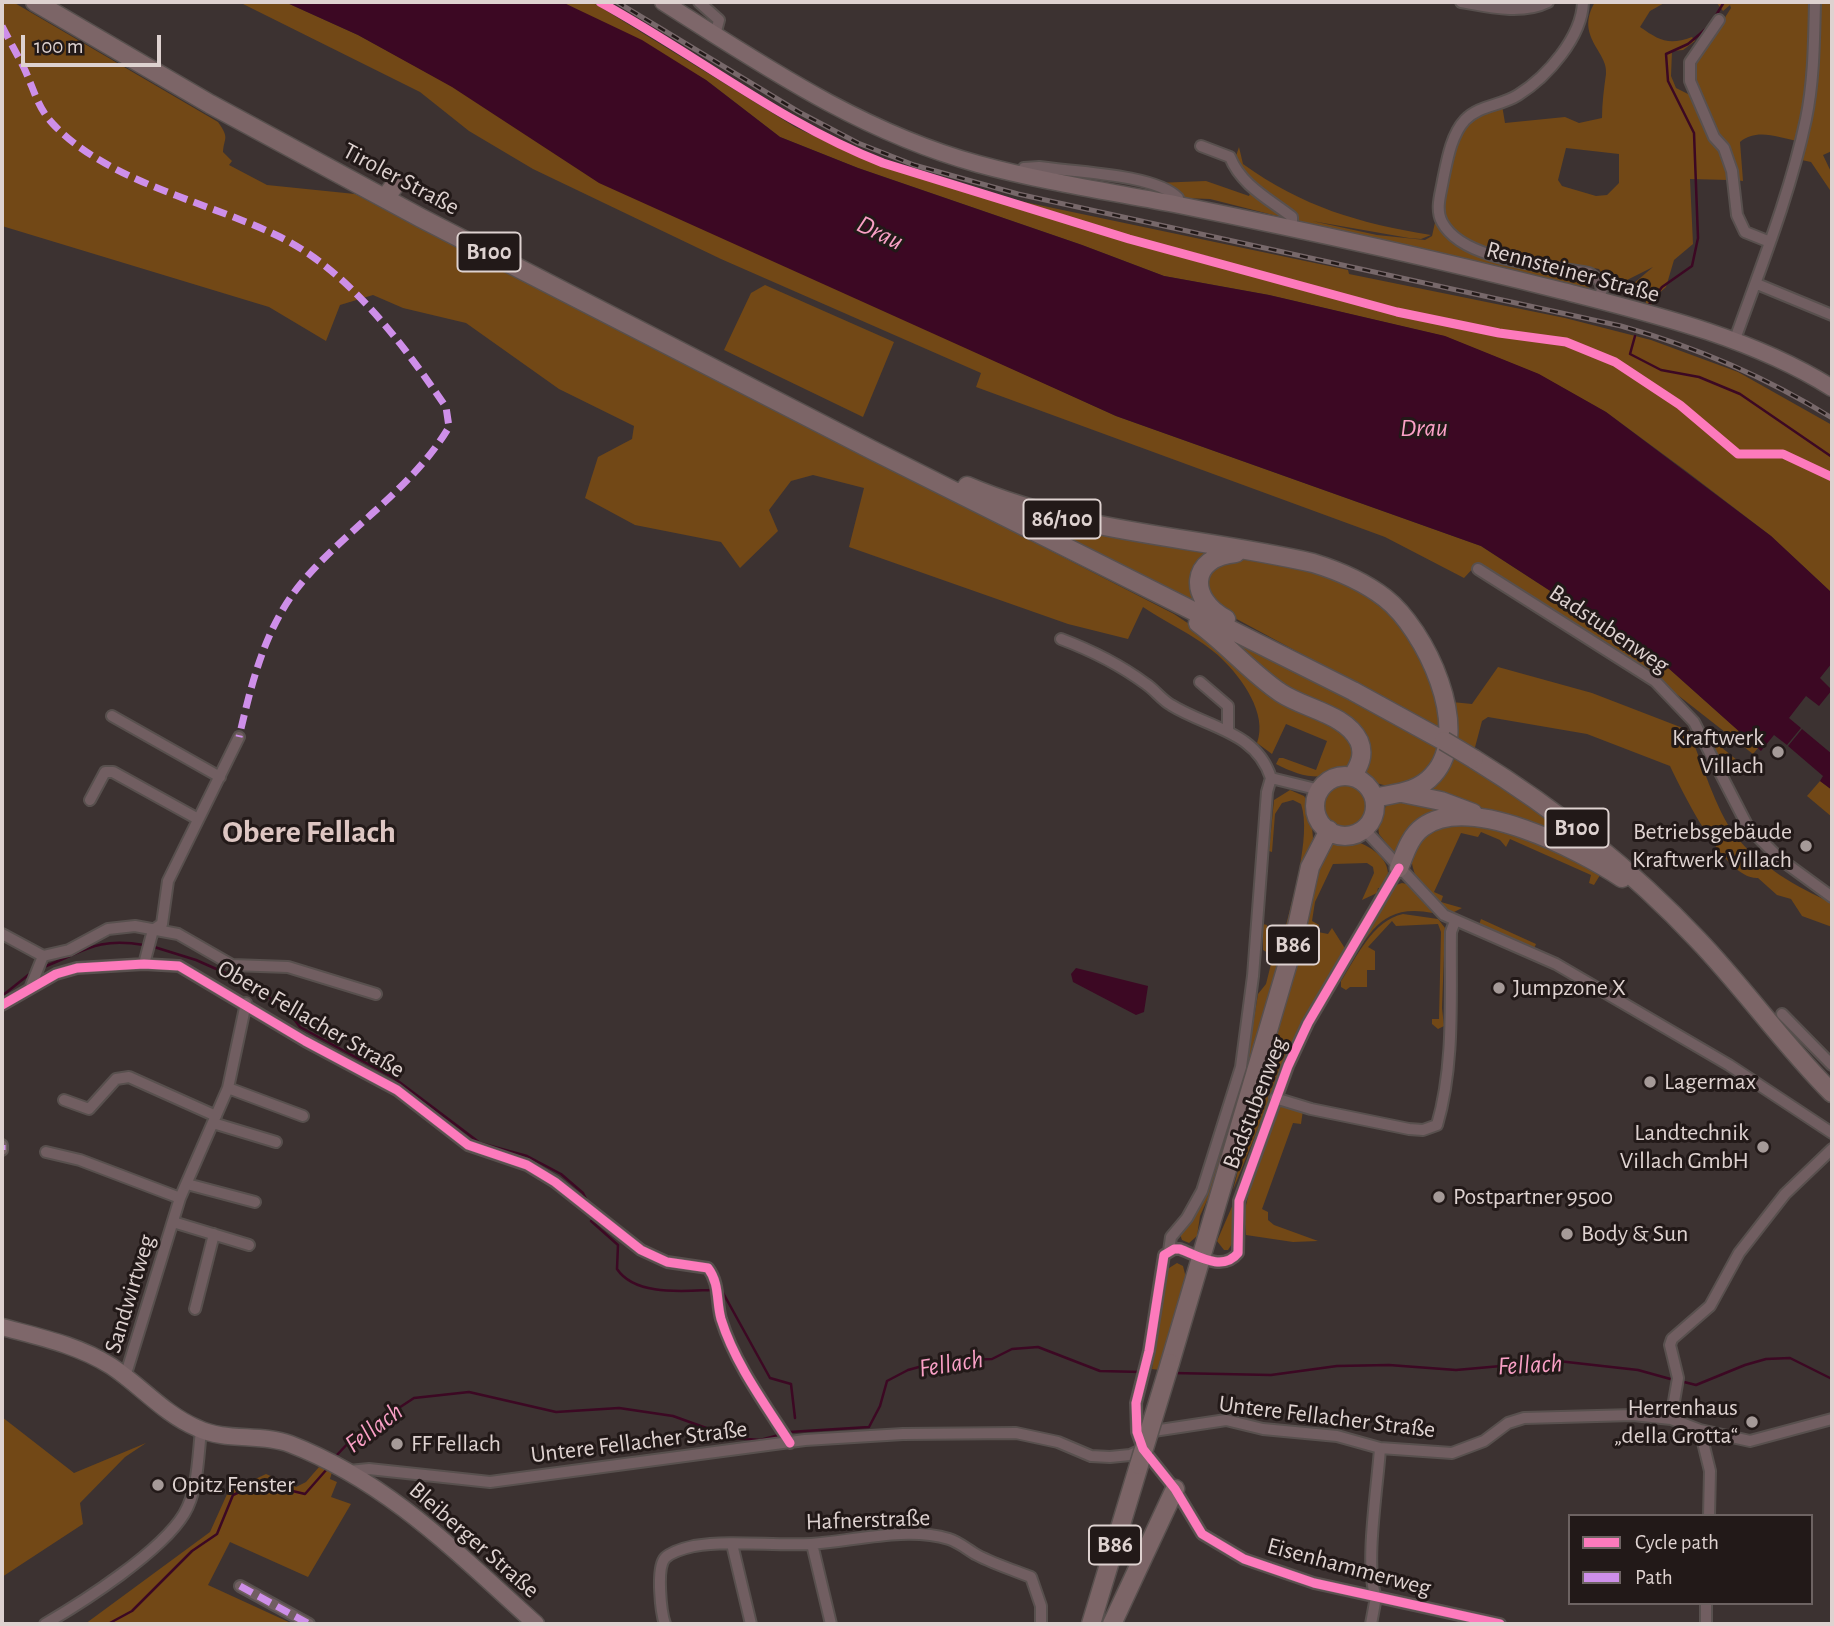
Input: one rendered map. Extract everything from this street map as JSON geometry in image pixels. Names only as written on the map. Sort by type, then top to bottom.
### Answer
[{"type":"main road","name":"Tiroler Straße","points":[[35,2],[210,104],[242,129],[303,162],[385,198],[872,450]]},
{"type":"main road","name":"Rennsteiner Straße","points":[[663,2],[787,81],[857,119],[932,150],[1023,175],[1292,229],[1598,300],[1734,342],[1830,381]]},
{"type":"main road","points":[[385,198],[397,182]]},
{"type":"main road","name":"86/100","points":[[872,450],[887,449],[981,492],[1076,523],[1313,563],[1364,583],[1387,599],[1422,640],[1442,688],[1447,732],[1442,759],[1435,774],[1413,790],[1374,798]]},
{"type":"main road","name":"B100","points":[[872,450],[1265,648],[1409,722],[1474,759],[1577,829],[1669,911],[1699,941],[1832,1093]]},
{"type":"main road","name":"86/100","points":[[1264,553],[1221,554],[1202,568],[1198,579],[1204,601],[1216,613],[1244,628],[1265,648]]},
{"type":"main road","points":[[1146,588],[1164,606],[1195,621],[1223,641],[1282,694],[1340,722],[1351,731],[1362,752],[1360,764],[1352,777]]},
{"type":"main road","points":[[1352,777],[1365,784],[1374,798],[1375,811],[1364,829],[1348,835],[1329,830],[1322,824],[1316,808],[1320,790],[1336,778],[1352,777]]},
{"type":"main road","name":"86/100","points":[[1402,793],[1441,801],[1483,817]]},
{"type":"main road","points":[[1399,868],[1413,837],[1421,828],[1435,820],[1483,817],[1573,850],[1605,866],[1648,900],[1669,911]]},
{"type":"main road","name":"B86","points":[[1091,1624],[1292,949],[1310,867],[1329,830]]},
{"type":"main road","name":"Bleiberger Straße","points":[[2,1327],[76,1349],[125,1377],[170,1412],[201,1430],[269,1437],[343,1470],[408,1509],[536,1624]]},
{"type":"main road","points":[[1112,1624],[1175,1489]]},
{"type":"street","points":[[699,2],[719,20],[715,35]]},
{"type":"street","points":[[1461,2],[1511,9],[1535,8],[1548,2]]},
{"type":"street","points":[[1583,2],[1579,22],[1565,49],[1534,83],[1516,96],[1482,108],[1465,120],[1452,143],[1438,207],[1442,222],[1460,243],[1485,253],[1589,273],[1600,281],[1602,290],[1598,300]]},
{"type":"street","points":[[1734,342],[1757,284],[1806,120],[1812,77],[1815,2]]},
{"type":"street","points":[[1719,20],[1701,42],[1690,62],[1690,81],[1714,136],[1724,148],[1732,171],[1737,215],[1745,232],[1770,242]]},
{"type":"street","points":[[1201,146],[1230,157],[1235,171],[1245,182],[1292,217],[1292,229]]},
{"type":"street","points":[[1757,284],[1832,315]]},
{"type":"street","name":"Badstubenweg","points":[[1478,569],[1656,681],[1694,722],[1748,827],[1780,859],[1832,897]]},
{"type":"street","points":[[1061,639],[1119,664],[1168,704],[1228,729],[1256,750],[1267,765],[1271,778],[1320,790]]},
{"type":"street","points":[[1200,682],[1228,706],[1228,729]]},
{"type":"street","points":[[112,716],[220,777]]},
{"type":"street","points":[[144,964],[150,940],[162,924],[168,881],[239,737]]},
{"type":"street","points":[[90,800],[106,772],[113,772],[198,819]]},
{"type":"street","name":"Eisenhammerweg","points":[[1271,778],[1267,792],[1253,976],[1241,1067],[1202,1191],[1187,1218],[1171,1237],[1169,1251],[1160,1269],[1146,1367],[1136,1403],[1141,1457],[1175,1489],[1202,1534],[1213,1543],[1244,1559],[1303,1579],[1500,1624]]},
{"type":"street","points":[[1364,829],[1430,903],[1455,920],[1566,970],[1729,1065],[1832,1133]]},
{"type":"street","name":"Badstubenweg","points":[[1202,1258],[1222,1263],[1233,1259],[1238,1253],[1239,1201],[1275,1098],[1308,1023],[1399,868]]},
{"type":"street","name":"Badstubenweg","points":[[1275,1098],[1311,1110],[1409,1129],[1423,1130],[1437,1125],[1442,1109],[1449,1039],[1451,932],[1455,920]]},
{"type":"street","points":[[41,959],[69,950],[108,929],[135,926],[150,940]]},
{"type":"street","points":[[2,934],[41,959]]},
{"type":"street","points":[[150,940],[178,934],[232,965],[288,967],[376,994]]},
{"type":"street","points":[[33,981],[41,959]]},
{"type":"street","name":"Obere Fellacher Straße","points":[[2,1005],[33,981],[77,968],[144,964],[179,966],[246,1003],[305,1041],[399,1091],[468,1145],[527,1165],[555,1182],[641,1250],[667,1262],[708,1268],[716,1278],[721,1318],[747,1375],[786,1436]]},
{"type":"street","name":"Sandwirtweg","points":[[125,1377],[180,1198],[228,1088],[246,1003]]},
{"type":"street","points":[[1782,1014],[1832,1065]]},
{"type":"street","points":[[64,1100],[89,1109],[116,1079],[129,1077],[215,1119],[275,1142]]},
{"type":"street","points":[[228,1088],[303,1116]]},
{"type":"street","points":[[1671,1419],[1678,1382],[1670,1345],[1672,1339],[1702,1315],[1739,1253],[1786,1194],[1832,1149]]},
{"type":"street","points":[[46,1152],[80,1160],[180,1198]]},
{"type":"street","points":[[187,1184],[255,1202]]},
{"type":"street","name":"Sandwirtweg","points":[[173,1222],[249,1245]]},
{"type":"street","points":[[195,1309],[214,1234]]},
{"type":"street","points":[[1169,1251],[1180,1249],[1202,1258]]},
{"type":"street","name":"Untere Fellacher Straße","points":[[1137,1432],[1226,1420],[1263,1429],[1338,1436],[1380,1448],[1452,1453],[1484,1441],[1508,1423],[1524,1418],[1611,1414],[1671,1419],[1700,1430],[1750,1441],[1832,1419]]},
{"type":"street","points":[[45,1624],[74,1608],[156,1545],[184,1514],[195,1478],[201,1430]]},
{"type":"street","points":[[1700,1430],[1710,1471],[1709,1514]]},
{"type":"street","name":"Untere Fellacher Straße","points":[[343,1470],[369,1469],[490,1482],[786,1436],[903,1434],[1016,1433],[1058,1442],[1091,1456],[1141,1457]]},
{"type":"street","points":[[1371,1624],[1376,1597],[1372,1586],[1372,1565],[1380,1448]]},
{"type":"street","name":"Hafnerstraße","points":[[665,1624],[661,1611],[663,1602],[659,1577],[665,1558],[692,1546],[812,1544],[891,1536],[951,1540],[979,1556],[1031,1577],[1041,1606],[1041,1624]]},
{"type":"street","points":[[732,1544],[751,1624]]},
{"type":"street","points":[[812,1544],[831,1624]]},
{"type":"street","points":[[240,1586],[309,1624]]},
{"type":"street","points":[[1706,1605],[1706,1624]]},
{"type":"shaded area","points":[[2,2],[13,2],[218,122],[225,135],[223,152],[232,161],[229,165],[267,185],[355,194],[1174,614],[1341,725],[1354,741],[1353,765],[1333,774],[1314,776],[1296,773],[1276,764],[1279,758],[1283,758],[1316,770],[1327,741],[1286,724],[1272,754],[1257,743],[1259,720],[1256,709],[1245,686],[1229,666],[1203,644],[1143,607],[1128,639],[1068,624],[849,547],[864,488],[813,475],[791,481],[769,510],[778,531],[740,568],[721,542],[635,525],[585,498],[598,457],[632,439],[634,426],[559,389],[466,323],[403,308],[373,295],[340,305],[326,341],[269,307],[2,226]]},
{"type":"shaded area","points":[[239,2],[285,2],[358,35],[772,259],[1116,416],[1481,546],[1666,666],[1758,748],[1753,754],[1679,696],[1477,564],[1464,578],[1385,537],[976,387],[981,373],[721,259],[533,169],[469,131],[420,92]]},
{"type":"shaded area","points":[[562,2],[592,2],[795,127],[854,155],[1176,255],[1211,261],[1211,257],[1117,234],[996,196],[1348,270],[1349,274],[1565,318],[1651,340],[1738,372],[1832,425],[1832,593],[1771,536],[1686,471],[1606,412],[1538,374],[1444,336],[1269,295],[1164,276],[858,168],[780,137],[706,80]]},
{"type":"shaded area","points":[[1595,2],[1666,2],[1650,11],[1640,27],[1664,40],[1676,41],[1692,37],[1695,41],[1683,50],[1672,51],[1671,76],[1676,88],[1694,97],[1725,158],[1729,180],[1690,179],[1693,244],[1674,260],[1666,287],[1650,307],[1645,307],[1648,290],[1630,293],[1617,290],[1633,284],[1653,267],[1611,288],[1599,269],[1534,260],[1484,249],[1463,239],[1449,226],[1443,209],[1458,143],[1467,127],[1480,115],[1502,105],[1505,123],[1565,117],[1579,123],[1602,118],[1606,66],[1590,34],[1590,14]],"holes":[[[1566,148],[1619,154],[1619,183],[1607,195],[1596,196],[1562,186],[1558,180]]]},
{"type":"shaded area","points":[[1716,2],[1813,2],[1808,94],[1797,141],[1760,134],[1740,142],[1743,181],[1733,180],[1696,86],[1693,67],[1697,51],[1719,27],[1731,8],[1730,5],[1723,11]]},
{"type":"shaded area","points":[[1818,2],[1832,2],[1832,151],[1823,155],[1832,174],[1832,193],[1811,162],[1797,159]]},
{"type":"shaded area","points":[[1239,147],[1243,164],[1287,192],[1355,219],[1431,235],[1421,239],[1409,238],[1312,221],[1377,235],[1425,240],[1432,236],[1436,218],[1447,235],[1480,257],[1524,268],[1587,278],[1591,286],[1587,289],[1296,221],[1248,183],[1235,159]]},
{"type":"shaded area","points":[[1206,181],[1249,196],[1251,191],[1285,218],[1210,199],[1183,198],[1173,188],[1156,183]]},
{"type":"shaded area","points":[[765,285],[894,342],[863,417],[724,350],[751,293]]},
{"type":"shaded area","points":[[1012,507],[1215,548],[1197,604],[1010,512]]},
{"type":"shaded area","points":[[1248,557],[1327,574],[1358,589],[1378,603],[1411,638],[1423,659],[1438,704],[1439,728],[1218,609],[1209,599],[1204,578],[1215,562]]},
{"type":"shaded area","points":[[1240,641],[1439,746],[1427,771],[1408,784],[1396,786],[1384,785],[1359,774],[1363,741],[1292,695],[1237,647]]},
{"type":"shaded area","points":[[1498,667],[1592,693],[1688,730],[1715,799],[1735,835],[1779,875],[1832,903],[1832,927],[1802,916],[1791,899],[1777,895],[1758,878],[1745,875],[1732,865],[1706,833],[1670,766],[1587,734],[1488,717],[1482,721],[1474,751],[1452,736],[1452,702],[1472,704]]},
{"type":"shaded area","points":[[1709,737],[1738,761],[1727,773]]},
{"type":"shaded area","points":[[1450,753],[1501,781],[1604,858],[1419,793]]},
{"type":"shaded area","points":[[1820,781],[1832,790],[1832,817],[1807,796]]},
{"type":"shaded area","points":[[1345,782],[1361,789],[1368,805],[1361,821],[1345,828],[1329,821],[1322,805],[1329,789]]},
{"type":"shaded area","points":[[1290,790],[1304,796],[1310,806],[1313,838],[1289,941],[1219,1174],[1200,1216],[1197,1236],[1189,1243],[1182,1240],[1180,1234],[1208,1190],[1245,1073],[1258,994],[1266,984],[1273,956],[1263,950],[1263,924],[1267,925],[1268,945],[1275,946],[1277,939],[1283,938],[1295,889],[1304,834],[1301,804],[1293,800],[1282,803],[1275,814],[1272,852],[1269,851],[1274,800]]},
{"type":"shaded area","points":[[1411,801],[1467,814],[1435,816],[1400,861],[1379,834],[1377,818],[1388,804]]},
{"type":"shaded area","points":[[1439,823],[1504,828],[1603,870],[1594,885],[1589,883],[1591,875],[1510,839],[1506,847],[1500,840],[1481,832],[1478,837],[1461,833],[1434,892],[1443,896],[1441,902],[1462,908],[1452,913],[1435,901],[1421,885],[1411,857],[1412,847]]},
{"type":"shaded area","points":[[1350,839],[1369,847],[1380,856],[1388,873],[1382,889],[1378,888],[1377,893],[1362,900],[1374,873],[1373,867],[1367,863],[1333,864],[1315,902],[1312,921],[1319,925],[1318,932],[1328,934],[1332,928],[1346,950],[1295,1038],[1233,1190],[1313,876],[1331,846]]},
{"type":"shaded area","points":[[1407,884],[1433,913],[1415,911],[1388,918],[1368,935],[1343,975],[1383,900],[1393,886]]},
{"type":"shaded area","points":[[1403,914],[1438,919],[1445,928],[1442,1008],[1444,1026],[1438,1029],[1432,1024],[1432,1019],[1439,1019],[1441,932],[1438,924],[1396,926],[1392,921],[1368,947],[1375,951],[1375,970],[1367,970],[1367,987],[1350,987],[1346,990],[1341,987],[1341,981],[1359,951],[1374,932],[1392,918]]},
{"type":"shaded area","points":[[1481,919],[1536,944],[1534,949],[1479,925]]},
{"type":"shaded area","points":[[1281,1105],[1303,1110],[1301,1124],[1293,1123],[1262,1209],[1268,1212],[1268,1220],[1274,1225],[1318,1241],[1293,1242],[1246,1235],[1244,1214],[1249,1192],[1246,1191]]},
{"type":"shaded area","points":[[1234,1202],[1234,1241],[1228,1250],[1224,1250],[1217,1241]]},
{"type":"shaded area","points":[[1177,1263],[1183,1266],[1187,1282],[1160,1370],[1152,1369],[1166,1270]]},
{"type":"shaded area","points":[[2,1417],[74,1473],[146,1443],[125,1457],[80,1503],[83,1524],[2,1577]]},
{"type":"shaded area","points":[[319,1467],[332,1472],[330,1479],[337,1482],[331,1497],[351,1504],[308,1577],[230,1542],[208,1585],[293,1624],[85,1624],[210,1532],[228,1492],[266,1474],[296,1487],[306,1482]]},
{"type":"water","name":"Drau","points":[[285,2],[562,2],[642,40],[706,80],[780,137],[858,168],[1164,276],[1269,295],[1445,336],[1539,374],[1606,412],[1771,536],[1832,593],[1832,663],[1820,678],[1832,690],[1819,706],[1806,696],[1789,718],[1801,728],[1787,745],[1774,735],[1761,751],[1666,666],[1481,546],[1116,416],[599,183],[452,87],[358,35]]},
{"type":"water","points":[[1802,729],[1832,754],[1832,790],[1820,781],[1823,776],[1788,746]]},
{"type":"water","points":[[1076,968],[1148,986],[1144,1012],[1136,1015],[1073,982],[1071,974]]},
{"type":"waterway","points":[[1715,17],[1724,2]]},
{"type":"waterway","points":[[1647,307],[1662,287],[1692,266],[1698,238],[1694,133],[1668,81],[1666,54],[1688,44],[1707,28]]},
{"type":"waterway","points":[[1635,336],[1630,354],[1661,370],[1699,377],[1740,394],[1832,457]]},
{"type":"waterway","points":[[41,968],[90,947],[113,943],[144,945]]},
{"type":"waterway","points":[[151,946],[196,960],[248,983],[287,1010],[300,1027],[394,1078],[480,1143],[527,1156],[561,1174],[583,1193],[587,1201]]},
{"type":"waterway","points":[[2,996],[32,972]]},
{"type":"waterway","points":[[591,1221],[618,1245],[617,1269],[635,1284],[660,1290],[711,1290]]},
{"type":"waterway","points":[[722,1291],[770,1378],[791,1384],[795,1418]]},
{"type":"waterway","name":"Fellach","points":[[789,1432],[869,1427],[880,1406],[887,1381],[908,1370],[941,1361],[992,1359],[1012,1349],[1038,1347],[1100,1371],[1142,1372]]},
{"type":"waterway","name":"Fellach","points":[[1680,1381],[1696,1385],[1745,1365],[1766,1359],[1790,1358],[1832,1379]]},
{"type":"waterway","name":"Fellach","points":[[1173,1373],[1271,1375],[1337,1366],[1389,1365],[1456,1370],[1558,1361],[1638,1370],[1674,1380]]},
{"type":"waterway","name":"Fellach","points":[[335,1457],[353,1438],[414,1398],[469,1392],[556,1412],[619,1408],[673,1416],[734,1438],[760,1440],[779,1435]]},
{"type":"waterway","name":"Fellach","points":[[108,1624],[132,1611],[192,1551],[217,1534],[233,1495],[259,1483],[305,1494],[327,1469]]},
{"type":"railway","points":[[617,2],[799,112],[858,143],[914,165],[1018,194],[1621,326],[1730,364],[1782,389],[1832,418]]},
{"type":"marked path","points":[[2,26],[43,111],[75,144],[129,176],[276,235],[327,267],[350,287],[392,333],[446,407],[449,427],[434,449],[399,489],[321,562],[290,598],[262,655],[239,737]]},
{"type":"marked path","points":[[2,1145],[2,1150]]},
{"type":"marked path","points":[[240,1586],[309,1624]]},
{"type":"cycle path","points":[[600,2],[774,109],[883,163],[1129,239],[1397,312],[1499,333],[1566,342],[1615,362],[1680,405],[1738,454],[1783,454],[1832,477]]},
{"type":"cycle path","points":[[1399,868],[1308,1023],[1288,1066],[1239,1201],[1238,1253],[1232,1259],[1218,1262],[1180,1249],[1174,1249],[1164,1255],[1149,1351],[1136,1403],[1137,1432],[1143,1449],[1175,1489],[1202,1534],[1244,1559],[1314,1583],[1500,1624]]},
{"type":"cycle path","points":[[2,1005],[56,974],[77,968],[144,964],[179,966],[305,1041],[397,1090],[468,1145],[527,1165],[555,1182],[641,1250],[667,1262],[708,1268],[716,1286],[721,1319],[734,1352],[790,1443]]},
{"type":"place","name":"Kraftwerk Villach","points":[[1778,752]]},
{"type":"place","name":"Betriebsgebäude Kraftwerk Villach","points":[[1806,846]]},
{"type":"place","name":"Jumpzone X","points":[[1499,988]]},
{"type":"place","name":"Lagermax","points":[[1650,1082]]},
{"type":"place","name":"Landtechnik Villach GmbH","points":[[1763,1147]]},
{"type":"place","name":"Postpartner 9500","points":[[1439,1197]]},
{"type":"place","name":"Body & Sun","points":[[1567,1234]]},
{"type":"place","name":"Herrenhaus „della Grotta“","points":[[1752,1422]]},
{"type":"place","name":"FF Fellach","points":[[397,1444]]},
{"type":"place","name":"Opitz Fenster","points":[[158,1485]]},
{"type":"district","name":"Obere Fellach","points":[[309,832]]}]
